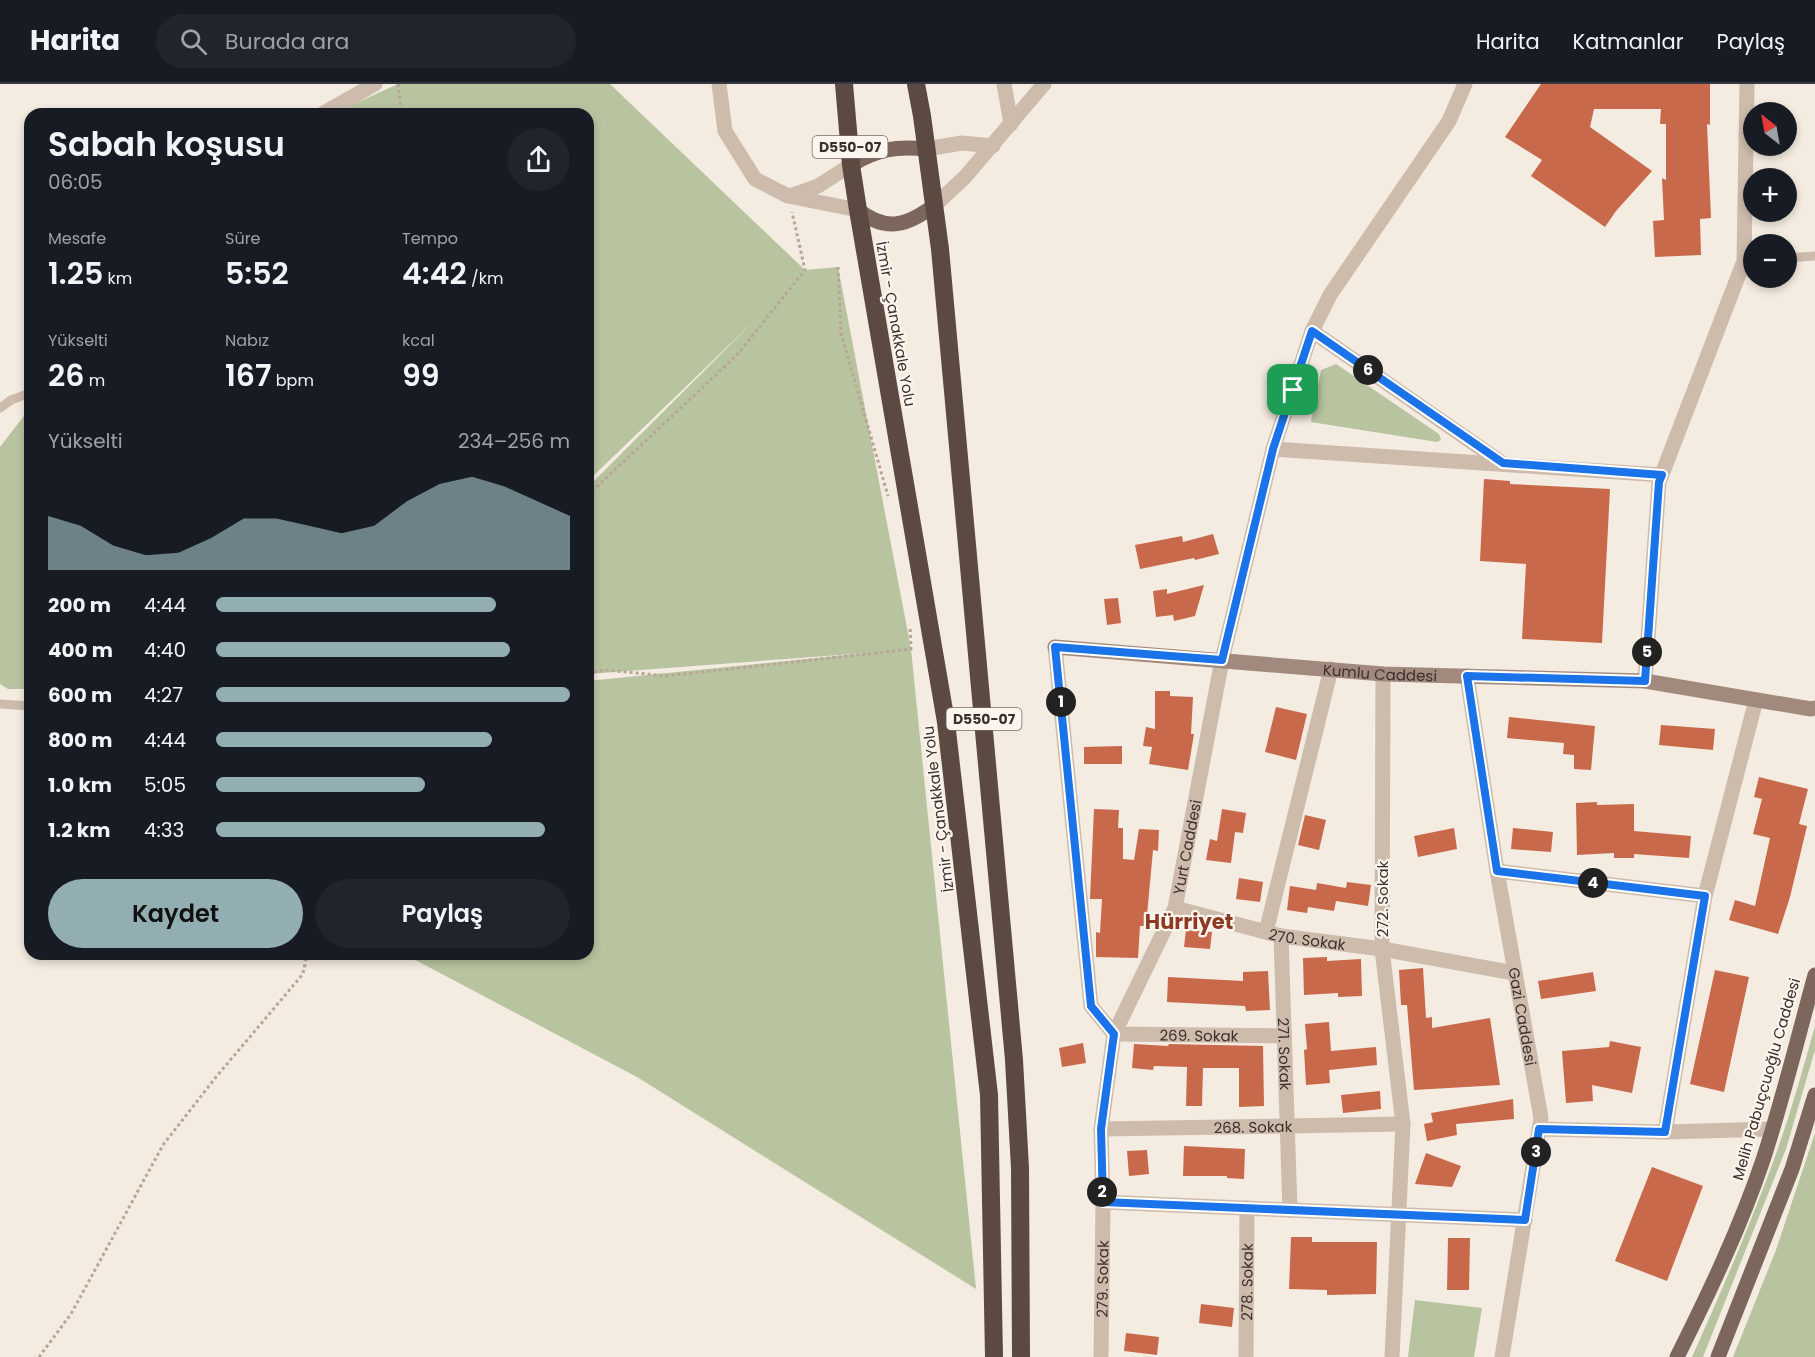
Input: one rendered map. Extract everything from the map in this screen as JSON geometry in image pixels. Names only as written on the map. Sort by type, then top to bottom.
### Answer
[{"type":"highway","name":"İzmir - Çanakkale Yolu","points":[[844,84],[851,165],[858,210],[946,722],[989,1095],[994,1357]]},
{"type":"highway","name":"D550-07","points":[[916,84],[935,205],[976,628],[1014,1060],[1020,1168],[1021,1357]]},
{"type":"main road","points":[[851,165],[868,155],[889,148],[926,149]]},
{"type":"main road","points":[[858,210],[874,220],[895,225],[906,223],[935,205]]},
{"type":"main road","name":"Melih Pabuçcuoğlu Caddesi","points":[[1677,1357],[1741,1218],[1773,1129],[1815,975]]},
{"type":"main road","points":[[1718,1357],[1792,1169],[1815,1095]]},
{"type":"street","points":[[333,108],[375,84]]},
{"type":"street","points":[[720,84],[725,131],[755,179],[788,196],[858,210]]},
{"type":"street","points":[[1004,84],[1011,124]]},
{"type":"street","points":[[935,205],[993,146],[1044,84]]},
{"type":"street","name":"Yurt Caddesi","points":[[1103,1202],[1101,1129],[1114,1034],[1175,908],[1222,660],[1273,449],[1312,331],[1330,295],[1449,122],[1466,84]]},
{"type":"street","points":[[1747,84],[1749,234]]},
{"type":"street","points":[[926,149],[962,143],[993,146]]},
{"type":"street","points":[[788,196],[818,186],[851,165]]},
{"type":"street","points":[[1645,681],[1659,482],[1743,275]]},
{"type":"street","points":[[1312,331],[1503,463]]},
{"type":"street","points":[[1273,449],[1662,475]]},
{"type":"street","name":"Kumlu Caddesi","points":[[1114,1034],[1091,1006],[1055,647],[1383,674],[1645,681],[1814,709]]},
{"type":"street","name":"271. Sokak","points":[[1290,1209],[1284,1036],[1273,934],[1331,669]]},
{"type":"street","name":"272. Sokak","points":[[1383,674],[1382,949],[1402,1124],[1392,1357]]},
{"type":"street","name":"Gazi Caddesi","points":[[1467,676],[1514,973],[1541,1118],[1502,1357]]},
{"type":"street","points":[[1665,1132],[1705,896],[1756,700]]},
{"type":"street","points":[[1497,871],[1705,896]]},
{"type":"street","name":"270. Sokak","points":[[1175,908],[1273,934],[1382,949],[1514,973]]},
{"type":"street","name":"269. Sokak","points":[[1114,1034],[1284,1036]]},
{"type":"street","name":"268. Sokak","points":[[1101,1129],[1402,1124]]},
{"type":"street","points":[[1539,1129],[1665,1132],[1773,1129]]},
{"type":"street","points":[[1103,1202],[1525,1220]]},
{"type":"street","name":"279. Sokak","points":[[1101,1357],[1103,1202]]},
{"type":"street","name":"278. Sokak","points":[[1246,1208],[1246,1357]]},
{"type":"lane","points":[[1797,257],[1815,256]]},
{"type":"lane","points":[[0,408],[11,400],[24,395]]},
{"type":"lane","points":[[0,704],[24,706]]},
{"type":"path","points":[[398,84],[401,108]]},
{"type":"path","points":[[594,489],[737,355],[805,270],[788,196]]},
{"type":"path","points":[[838,267],[841,333],[889,498]]},
{"type":"path","points":[[594,672],[606,670],[667,676],[911,650],[910,618]]},
{"type":"path","points":[[39,1357],[71,1314],[163,1145],[216,1077],[303,974],[306,960]]},
{"type":"green space","points":[[398,84],[610,84],[805,270],[838,267],[911,649],[976,1289],[637,1077],[415,960],[594,960],[594,680],[866,653],[594,674],[594,481],[756,319],[594,475],[594,108],[345,108]]},
{"type":"green space","points":[[1336,364],[1439,434],[1441,440],[1437,442],[1311,422],[1321,370]]},
{"type":"green space","points":[[24,416],[24,689],[8,689],[0,684],[0,447]]},
{"type":"green space","points":[[1815,1026],[1815,1050],[1786,1149],[1703,1357],[1692,1357],[1766,1180],[1787,1122]]},
{"type":"green space","points":[[1815,1133],[1815,1357],[1733,1357],[1776,1250]]},
{"type":"green space","points":[[1415,1300],[1482,1308],[1474,1357],[1408,1357]]},
{"type":"building","points":[[1541,84],[1710,84],[1710,125],[1707,124],[1711,218],[1700,219],[1701,255],[1655,257],[1653,221],[1664,220],[1662,178],[1666,180],[1666,124],[1660,124],[1661,109],[1594,109],[1590,127],[1652,171],[1616,211],[1605,227],[1531,176],[1542,160],[1505,137]]},
{"type":"building","points":[[1484,479],[1510,481],[1510,484],[1610,489],[1602,643],[1522,639],[1526,564],[1480,561]]},
{"type":"building","points":[[1213,534],[1219,554],[1140,569],[1135,545],[1182,536],[1183,542]]},
{"type":"building","points":[[1204,585],[1195,616],[1174,621],[1173,615],[1156,617],[1153,591],[1167,589],[1167,594]]},
{"type":"building","points":[[1118,598],[1121,623],[1107,625],[1104,599]]},
{"type":"building","points":[[1155,691],[1170,691],[1170,696],[1193,697],[1191,734],[1194,734],[1188,770],[1149,764],[1152,747],[1143,746],[1146,727],[1155,729]]},
{"type":"building","points":[[1276,707],[1307,714],[1296,760],[1265,752]]},
{"type":"building","points":[[1509,717],[1595,726],[1591,770],[1574,769],[1574,755],[1563,754],[1564,743],[1507,738]]},
{"type":"building","points":[[1661,725],[1715,729],[1713,750],[1659,745]]},
{"type":"building","points":[[1122,746],[1122,764],[1084,764],[1084,747]]},
{"type":"building","points":[[1759,777],[1808,789],[1799,824],[1807,826],[1790,897],[1778,934],[1729,920],[1735,900],[1755,906],[1770,838],[1753,834],[1762,799],[1754,797]]},
{"type":"building","points":[[1597,802],[1597,805],[1634,804],[1634,831],[1691,836],[1689,858],[1634,854],[1634,858],[1614,858],[1614,853],[1577,855],[1576,803]]},
{"type":"building","points":[[1094,809],[1119,810],[1118,828],[1123,828],[1123,859],[1134,860],[1139,829],[1159,830],[1158,851],[1153,850],[1146,926],[1140,926],[1138,958],[1096,957],[1096,932],[1100,933],[1102,899],[1090,899]]},
{"type":"building","points":[[1222,809],[1246,813],[1243,833],[1235,832],[1231,863],[1206,860],[1210,839],[1217,841]]},
{"type":"building","points":[[1305,815],[1326,820],[1319,850],[1298,845]]},
{"type":"building","points":[[1454,828],[1457,849],[1418,857],[1414,836]]},
{"type":"building","points":[[1513,828],[1553,832],[1551,852],[1511,849]]},
{"type":"building","points":[[1239,878],[1263,882],[1260,902],[1236,899]]},
{"type":"building","points":[[1347,882],[1371,885],[1368,906],[1336,901],[1334,911],[1308,907],[1307,913],[1287,910],[1290,886],[1316,890],[1317,883],[1346,888]]},
{"type":"building","points":[[1186,930],[1212,932],[1210,949],[1184,947]]},
{"type":"building","points":[[1327,957],[1327,961],[1361,959],[1362,996],[1338,997],[1338,993],[1304,995],[1303,958]]},
{"type":"building","points":[[1423,968],[1426,1018],[1432,1017],[1432,1028],[1490,1018],[1500,1085],[1414,1090],[1407,1005],[1401,1005],[1399,970]]},
{"type":"building","points":[[1715,970],[1749,977],[1724,1092],[1690,1084]]},
{"type":"building","points":[[1268,971],[1270,1010],[1246,1011],[1245,1006],[1167,1002],[1168,977],[1243,981],[1243,972]]},
{"type":"building","points":[[1593,972],[1596,991],[1541,999],[1538,981]]},
{"type":"building","points":[[1329,1022],[1331,1051],[1376,1047],[1377,1065],[1329,1070],[1330,1083],[1306,1085],[1305,1024]]},
{"type":"building","points":[[1610,1041],[1641,1047],[1632,1093],[1592,1085],[1593,1101],[1566,1103],[1562,1051],[1609,1047]]},
{"type":"building","points":[[1083,1043],[1086,1063],[1062,1067],[1059,1048]]},
{"type":"building","points":[[1134,1044],[1263,1046],[1264,1106],[1239,1107],[1239,1068],[1203,1068],[1202,1106],[1186,1106],[1187,1067],[1154,1066],[1153,1070],[1132,1068]]},
{"type":"building","points":[[1380,1091],[1381,1109],[1343,1113],[1341,1095]]},
{"type":"building","points":[[1513,1099],[1514,1119],[1456,1124],[1457,1135],[1427,1141],[1424,1124],[1433,1122],[1431,1113]]},
{"type":"building","points":[[1184,1146],[1245,1149],[1244,1179],[1227,1178],[1227,1176],[1183,1176]]},
{"type":"building","points":[[1147,1150],[1149,1174],[1129,1176],[1127,1151]]},
{"type":"building","points":[[1426,1153],[1461,1166],[1452,1187],[1415,1184]]},
{"type":"building","points":[[1652,1167],[1703,1186],[1667,1281],[1615,1261]]},
{"type":"building","points":[[1291,1237],[1312,1237],[1312,1242],[1377,1242],[1376,1294],[1327,1295],[1327,1290],[1289,1289]]},
{"type":"building","points":[[1448,1238],[1470,1238],[1469,1290],[1447,1290]]},
{"type":"building","points":[[1201,1304],[1234,1308],[1232,1327],[1199,1323]]},
{"type":"building","points":[[1126,1333],[1159,1337],[1157,1355],[1124,1351]]},
{"type":"district","name":"Hürriyet","points":[[1189,921]]},
{"type":"route","points":[[1312,331],[1503,463],[1662,475],[1659,482],[1645,681],[1467,676],[1497,871],[1705,896],[1665,1132],[1539,1129],[1525,1220],[1103,1202],[1101,1129],[1114,1034],[1091,1006],[1055,647],[1222,660],[1273,449],[1293,390],[1312,331]]}]
